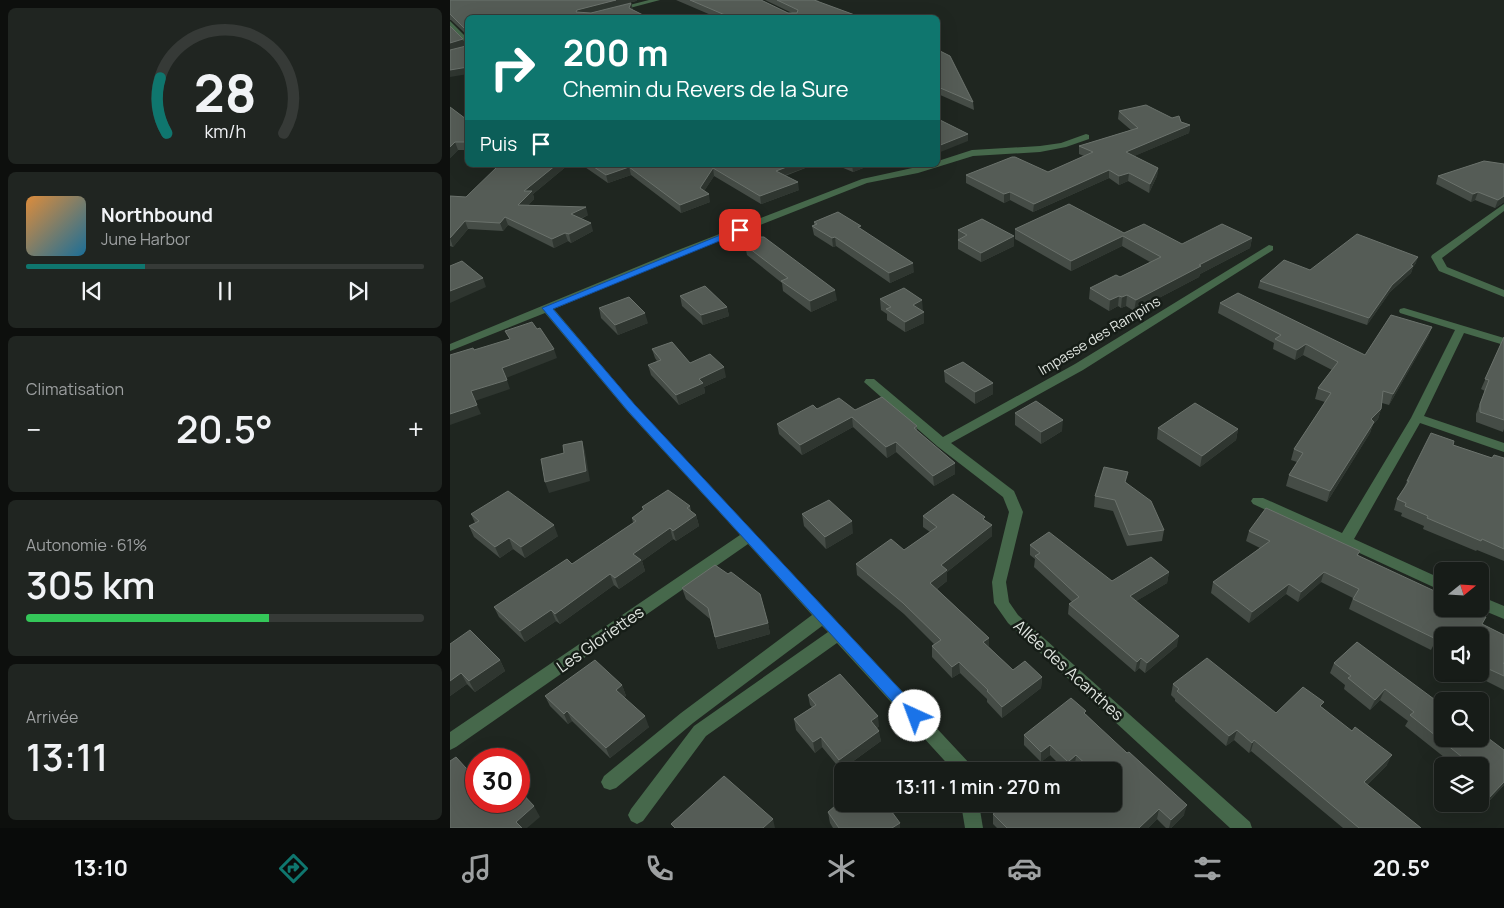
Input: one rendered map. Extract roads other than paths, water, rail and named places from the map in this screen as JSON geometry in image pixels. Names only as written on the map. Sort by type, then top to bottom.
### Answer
[{"type":"street","points":[[595,15],[658,0]]},
{"type":"street","points":[[450,23],[465,40]]},
{"type":"street","points":[[459,51],[465,50]]},
{"type":"street","points":[[940,164],[972,153],[1040,149],[1063,145],[1086,137]]},
{"type":"street","points":[[450,348],[677,254],[865,181],[929,167]]},
{"type":"street","points":[[1504,207],[1436,257],[1443,269],[1504,294]]},
{"type":"street","name":"Impasse des Rampins","points":[[942,443],[1079,367],[1269,248]]},
{"type":"street","points":[[547,308],[631,408],[957,762]]},
{"type":"street","points":[[1404,311],[1504,342]]},
{"type":"street","points":[[1345,541],[1417,418],[1461,329]]},
{"type":"street","name":"Allée des Acanthes","points":[[870,382],[942,443],[1009,494],[1016,512],[999,582],[1002,603],[1013,619],[1243,828]]},
{"type":"street","points":[[1417,418],[1504,448]]},
{"type":"street","points":[[1258,502],[1434,581]]},
{"type":"street","name":"Les Gloriettes","points":[[450,742],[749,536]]},
{"type":"street","points":[[1489,606],[1504,613]]},
{"type":"street","points":[[610,782],[687,718],[823,616]]},
{"type":"street","points":[[637,815],[700,731],[839,633]]},
{"type":"street","points":[[971,812],[974,828]]}]
